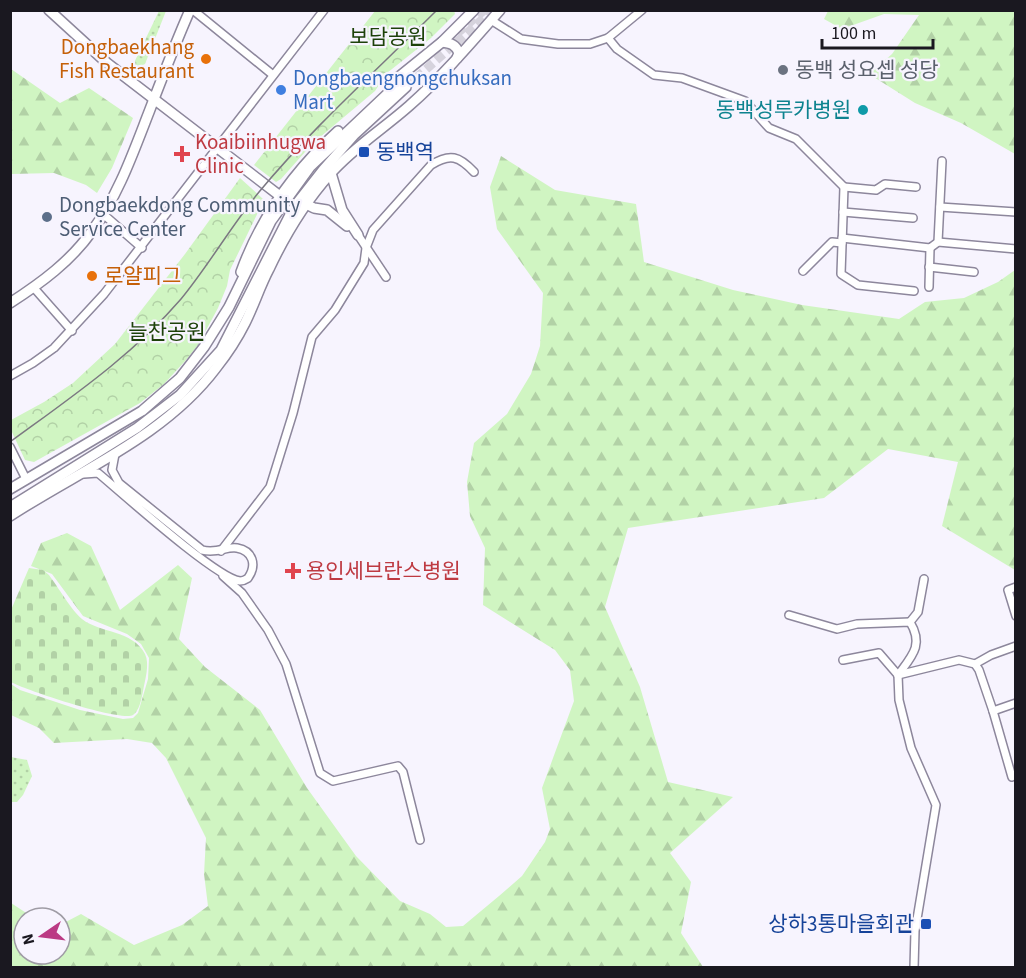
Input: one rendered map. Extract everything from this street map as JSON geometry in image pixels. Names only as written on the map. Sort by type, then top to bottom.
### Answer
[{"type":"main road","points":[[49,10],[107,63],[280,196]]},
{"type":"main road","points":[[10,303],[34,288],[81,245],[103,214],[128,166],[191,10]]},
{"type":"main road","points":[[229,307],[257,233],[280,196],[313,154],[476,10],[491,20]]},
{"type":"main road","points":[[10,516],[115,454],[172,413],[198,391],[229,351],[245,324],[272,261],[306,204],[331,173],[359,145],[409,107],[454,62],[500,10]]},
{"type":"main road","points":[[442,42],[452,43],[458,48],[459,53],[454,62]]},
{"type":"main road","points":[[10,489],[142,411],[180,378],[204,347],[229,307],[272,221],[310,167],[404,83],[354,135],[294,207],[221,350],[180,395],[141,426],[10,507]]},
{"type":"main road","points":[[331,173],[342,210],[358,235]]},
{"type":"main road","points":[[306,204],[333,213],[358,235]]},
{"type":"main road","points":[[229,351],[232,327]]},
{"type":"main road","points":[[141,426],[172,413]]},
{"type":"street","points":[[191,10],[273,75]]},
{"type":"street","points":[[10,376],[45,355],[72,331],[142,248],[324,10]]},
{"type":"street","points":[[491,20],[521,39],[558,44],[590,44],[608,39],[642,10]]},
{"type":"street","points":[[608,39],[617,49],[654,75],[682,78],[745,101],[769,128],[796,140],[844,187],[876,190],[885,184],[916,187]]},
{"type":"street","points":[[221,550],[270,487],[293,413],[312,337],[335,310],[364,263],[366,248],[373,230],[431,165],[449,157],[466,163],[474,172]]},
{"type":"street","points":[[938,242],[942,161]]},
{"type":"street","points":[[844,187],[841,274],[858,285],[914,291]]},
{"type":"street","points":[[940,207],[1016,212]]},
{"type":"street","points":[[843,212],[914,218]]},
{"type":"street","points":[[103,214],[142,248]]},
{"type":"street","points":[[358,235],[386,277]]},
{"type":"street","points":[[803,271],[832,242],[842,240],[930,248],[938,242],[1016,249]]},
{"type":"street","points":[[929,287],[930,248]]},
{"type":"street","points":[[929,267],[974,272]]},
{"type":"street","points":[[34,288],[72,331]]},
{"type":"street","points":[[10,447],[26,479]]},
{"type":"street","points":[[115,454],[112,470],[119,483],[196,547],[209,552],[240,548],[248,553],[254,562],[250,575],[241,581]]},
{"type":"street","points":[[81,474],[98,473],[182,543],[216,568],[242,593],[268,630],[286,664],[320,773],[333,781],[398,766],[403,772],[420,840]]},
{"type":"street","points":[[238,529],[240,548]]},
{"type":"street","points":[[216,568],[241,581]]},
{"type":"street","points":[[789,615],[837,628],[857,624],[910,621],[918,612],[924,579]]},
{"type":"street","points":[[241,581],[242,593]]},
{"type":"street","points":[[1016,587],[1008,590],[1016,616]]},
{"type":"street","points":[[898,675],[915,651],[917,633],[910,621]]},
{"type":"street","points":[[975,664],[991,655],[1016,646]]},
{"type":"street","points":[[843,660],[879,652],[898,675],[899,700],[911,748],[936,805],[915,931],[914,968]]},
{"type":"street","points":[[898,675],[959,660],[975,664],[993,711],[1012,777]]},
{"type":"street","points":[[993,711],[1016,703]]},
{"type":"street","points":[[1008,761],[1016,758]]},
{"type":"green space","name":"보담공원","points":[[454,10],[455,14],[431,38],[387,73],[375,91],[313,143],[276,182],[254,165],[375,11]]},
{"type":"green space","points":[[159,11],[166,11],[145,64],[136,68],[132,67]]},
{"type":"green space","points":[[828,11],[1015,11],[1015,154],[961,123],[915,103],[869,74],[892,54],[919,15],[884,14],[842,29],[824,19]]},
{"type":"green space","points":[[11,69],[60,103],[89,88],[133,118],[112,168],[97,193],[86,185],[54,173],[11,174]]},
{"type":"green space","points":[[501,156],[555,190],[636,204],[644,262],[733,290],[802,305],[899,319],[925,302],[964,298],[998,282],[1015,270],[1015,570],[942,526],[958,462],[888,449],[824,498],[628,528],[605,607],[640,687],[668,782],[733,797],[670,853],[691,882],[681,933],[703,967],[11,967],[11,903],[16,906],[12,906],[12,966],[72,966],[72,919],[81,914],[134,945],[182,925],[208,906],[204,874],[206,838],[166,758],[152,743],[127,739],[54,743],[39,728],[11,715],[11,684],[20,690],[80,710],[123,719],[133,718],[138,713],[148,679],[149,658],[141,644],[127,634],[83,616],[52,574],[31,566],[41,543],[67,533],[91,546],[120,610],[178,565],[192,578],[179,639],[205,667],[260,710],[307,788],[356,856],[400,901],[430,914],[446,927],[463,926],[522,876],[545,842],[550,829],[542,788],[574,701],[570,670],[555,650],[483,605],[485,548],[470,516],[467,482],[474,443],[507,414],[531,374],[540,346],[543,293],[497,229],[490,187]]},
{"type":"green space","name":"늘찬공원","points":[[240,178],[263,199],[263,202],[230,270],[227,286],[218,308],[198,345],[164,384],[140,403],[34,462],[25,460],[11,430],[11,420],[73,383],[115,344]]},
{"type":"green space","points":[[29,568],[43,570],[49,575],[78,615],[89,624],[124,636],[140,646],[145,654],[147,672],[140,704],[133,715],[125,716],[93,710],[11,682],[11,610]]},
{"type":"green space","points":[[11,757],[27,760],[32,776],[17,802],[11,802]]},
{"type":"tunnel","points":[[447,42],[484,10]]},
{"type":"tunnel","points":[[406,87],[493,10]]},
{"type":"tram line","points":[[10,442],[100,375],[162,320],[181,299],[249,205],[280,168],[323,122],[437,10]]},
{"type":"place","name":"Dongbaekhang Fish Restaurant","points":[[206,59]]},
{"type":"place","name":"동백 성요셉 성당","points":[[783,70]]},
{"type":"place","name":"Dongbaengnongchuksan Mart","points":[[281,90]]},
{"type":"place","name":"동백성루카병원","points":[[863,110]]},
{"type":"place","name":"동백역","points":[[364,152]]},
{"type":"place","name":"Koaibiinhugwa Clinic","points":[[182,154]]},
{"type":"place","name":"Dongbaekdong Community Service Center","points":[[47,217]]},
{"type":"place","name":"로얄피그","points":[[92,276]]},
{"type":"place","name":"용인세브란스병원","points":[[293,571]]},
{"type":"place","name":"상하3통마을회관","points":[[926,924]]}]
